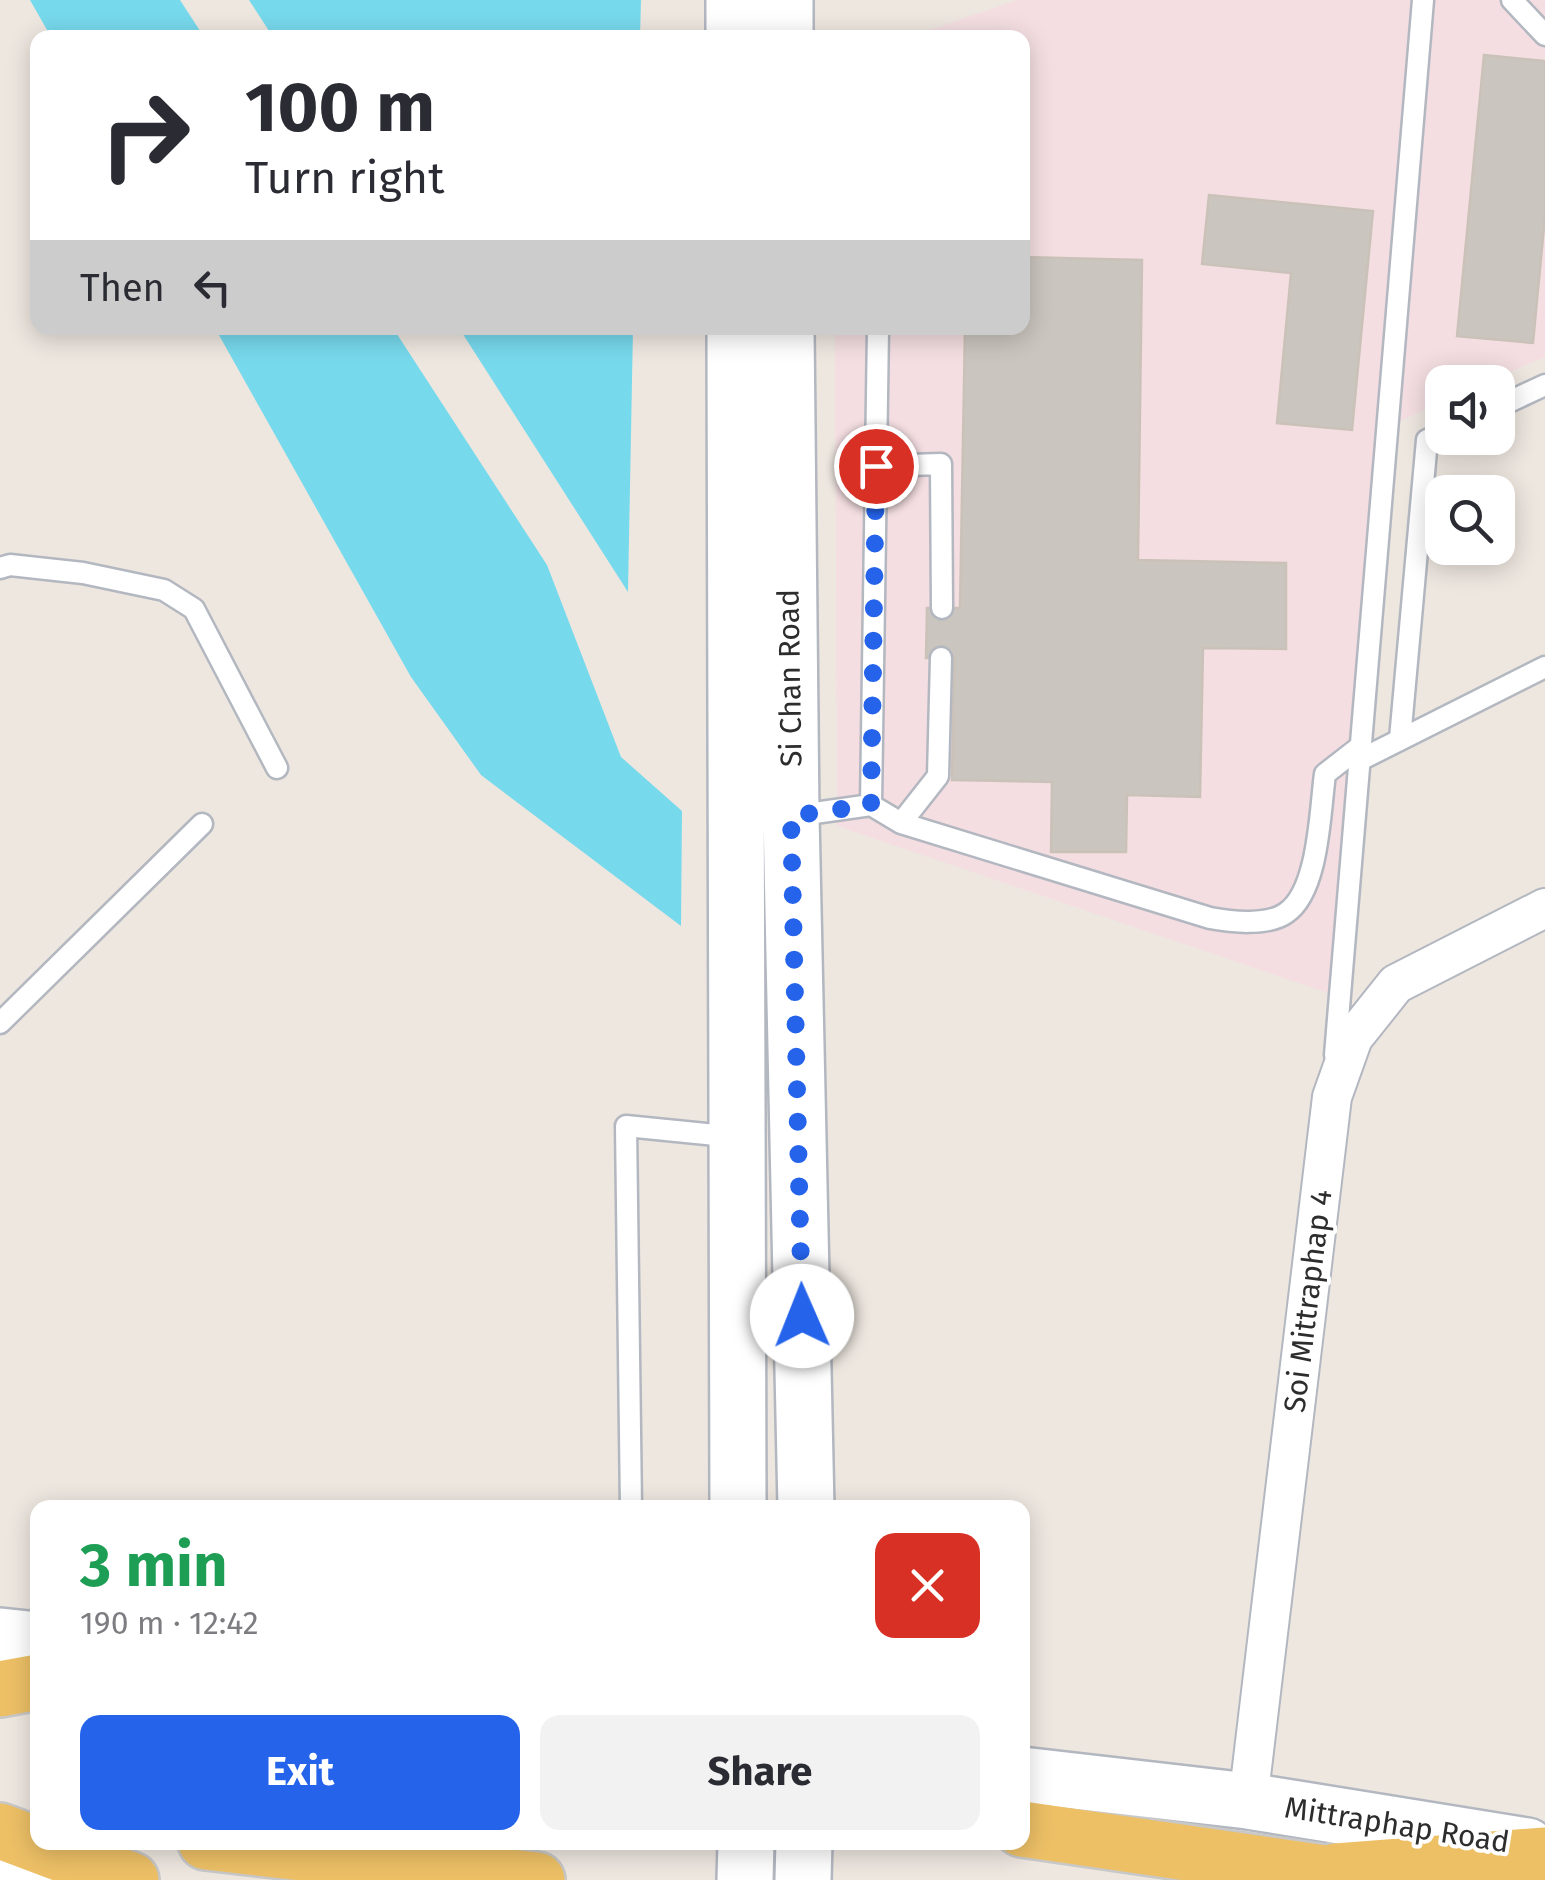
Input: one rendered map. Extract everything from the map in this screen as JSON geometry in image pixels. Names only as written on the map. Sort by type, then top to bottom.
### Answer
[{"type":"main road","points":[[734,0],[734,30]]},
{"type":"main road","points":[[785,0],[785,30]]},
{"type":"main road","name":"Si Chan Road","points":[[735,335],[738,1500]]},
{"type":"main road","name":"Si Chan Road","points":[[786,335],[791,816],[806,1500]]},
{"type":"main road","points":[[0,1636],[30,1639]]},
{"type":"main road","points":[[0,1689],[30,1683]]},
{"type":"main road","points":[[0,1702],[30,1704]]},
{"type":"main road","name":"Mittraphap Road","points":[[1030,1775],[1248,1802],[1545,1852]]},
{"type":"main road","points":[[0,1819],[30,1822]]},
{"type":"main road","name":"Mittraphap Road","points":[[1030,1830],[1351,1876],[1545,1852]]},
{"type":"main road","points":[[0,1831],[30,1842]]},
{"type":"main road","points":[[51,1850],[131,1880]]},
{"type":"main road","points":[[276,1850],[537,1880]]},
{"type":"main road","points":[[745,1880],[746,1850]]},
{"type":"main road","points":[[803,1880],[804,1850]]},
{"type":"main road","points":[[0,1872],[82,1880]]},
{"type":"street","name":"Soi Mittraphap 4","points":[[1248,1802],[1332,1097],[1353,1038],[1396,984],[1545,908]]},
{"type":"lane","points":[[1332,1097],[1422,0]]},
{"type":"lane","points":[[1512,0],[1545,35]]},
{"type":"lane","points":[[871,805],[878,335]]},
{"type":"lane","points":[[1515,399],[1545,384]]},
{"type":"lane","points":[[1400,739],[1425,452]]},
{"type":"lane","points":[[876,466],[941,464],[942,608]]},
{"type":"lane","points":[[0,568],[10,565],[83,572],[164,590],[194,609],[277,768]]},
{"type":"lane","points":[[901,823],[938,776],[941,658]]},
{"type":"lane","points":[[791,816],[871,805],[901,823],[1240,924],[1286,914],[1308,886],[1325,774],[1360,753],[1400,739],[1545,667]]},
{"type":"lane","points":[[0,1023],[202,824]]},
{"type":"lane","points":[[631,1500],[626,1126],[738,1138]]},
{"type":"shaded area","points":[[1017,0],[1545,0],[1545,357],[1515,370],[1515,365],[1425,365],[1425,410],[1376,432],[1350,737],[1334,995],[837,826],[835,335],[1030,335],[1030,30],[930,30]]},
{"type":"water","points":[[30,0],[180,0],[199,30],[47,30]]},
{"type":"water","points":[[249,0],[641,0],[640,30],[268,30]]},
{"type":"water","points":[[219,335],[398,335],[547,565],[621,757],[682,811],[681,926],[481,775],[411,677]]},
{"type":"water","points":[[463,335],[633,335],[628,592]]},
{"type":"building","points":[[1484,55],[1545,61],[1545,216],[1533,343],[1457,336]]},
{"type":"building","points":[[1209,195],[1373,211],[1352,430],[1277,423],[1291,273],[1202,264]]},
{"type":"building","points":[[1030,257],[1142,260],[1138,560],[1286,563],[1286,649],[1203,648],[1200,797],[1127,795],[1126,852],[1051,852],[1052,782],[952,780],[954,658],[926,658],[927,608],[960,608],[965,335],[1030,335]]},
{"type":"route","points":[[802,1316],[791,816],[871,805],[876,466]]}]
